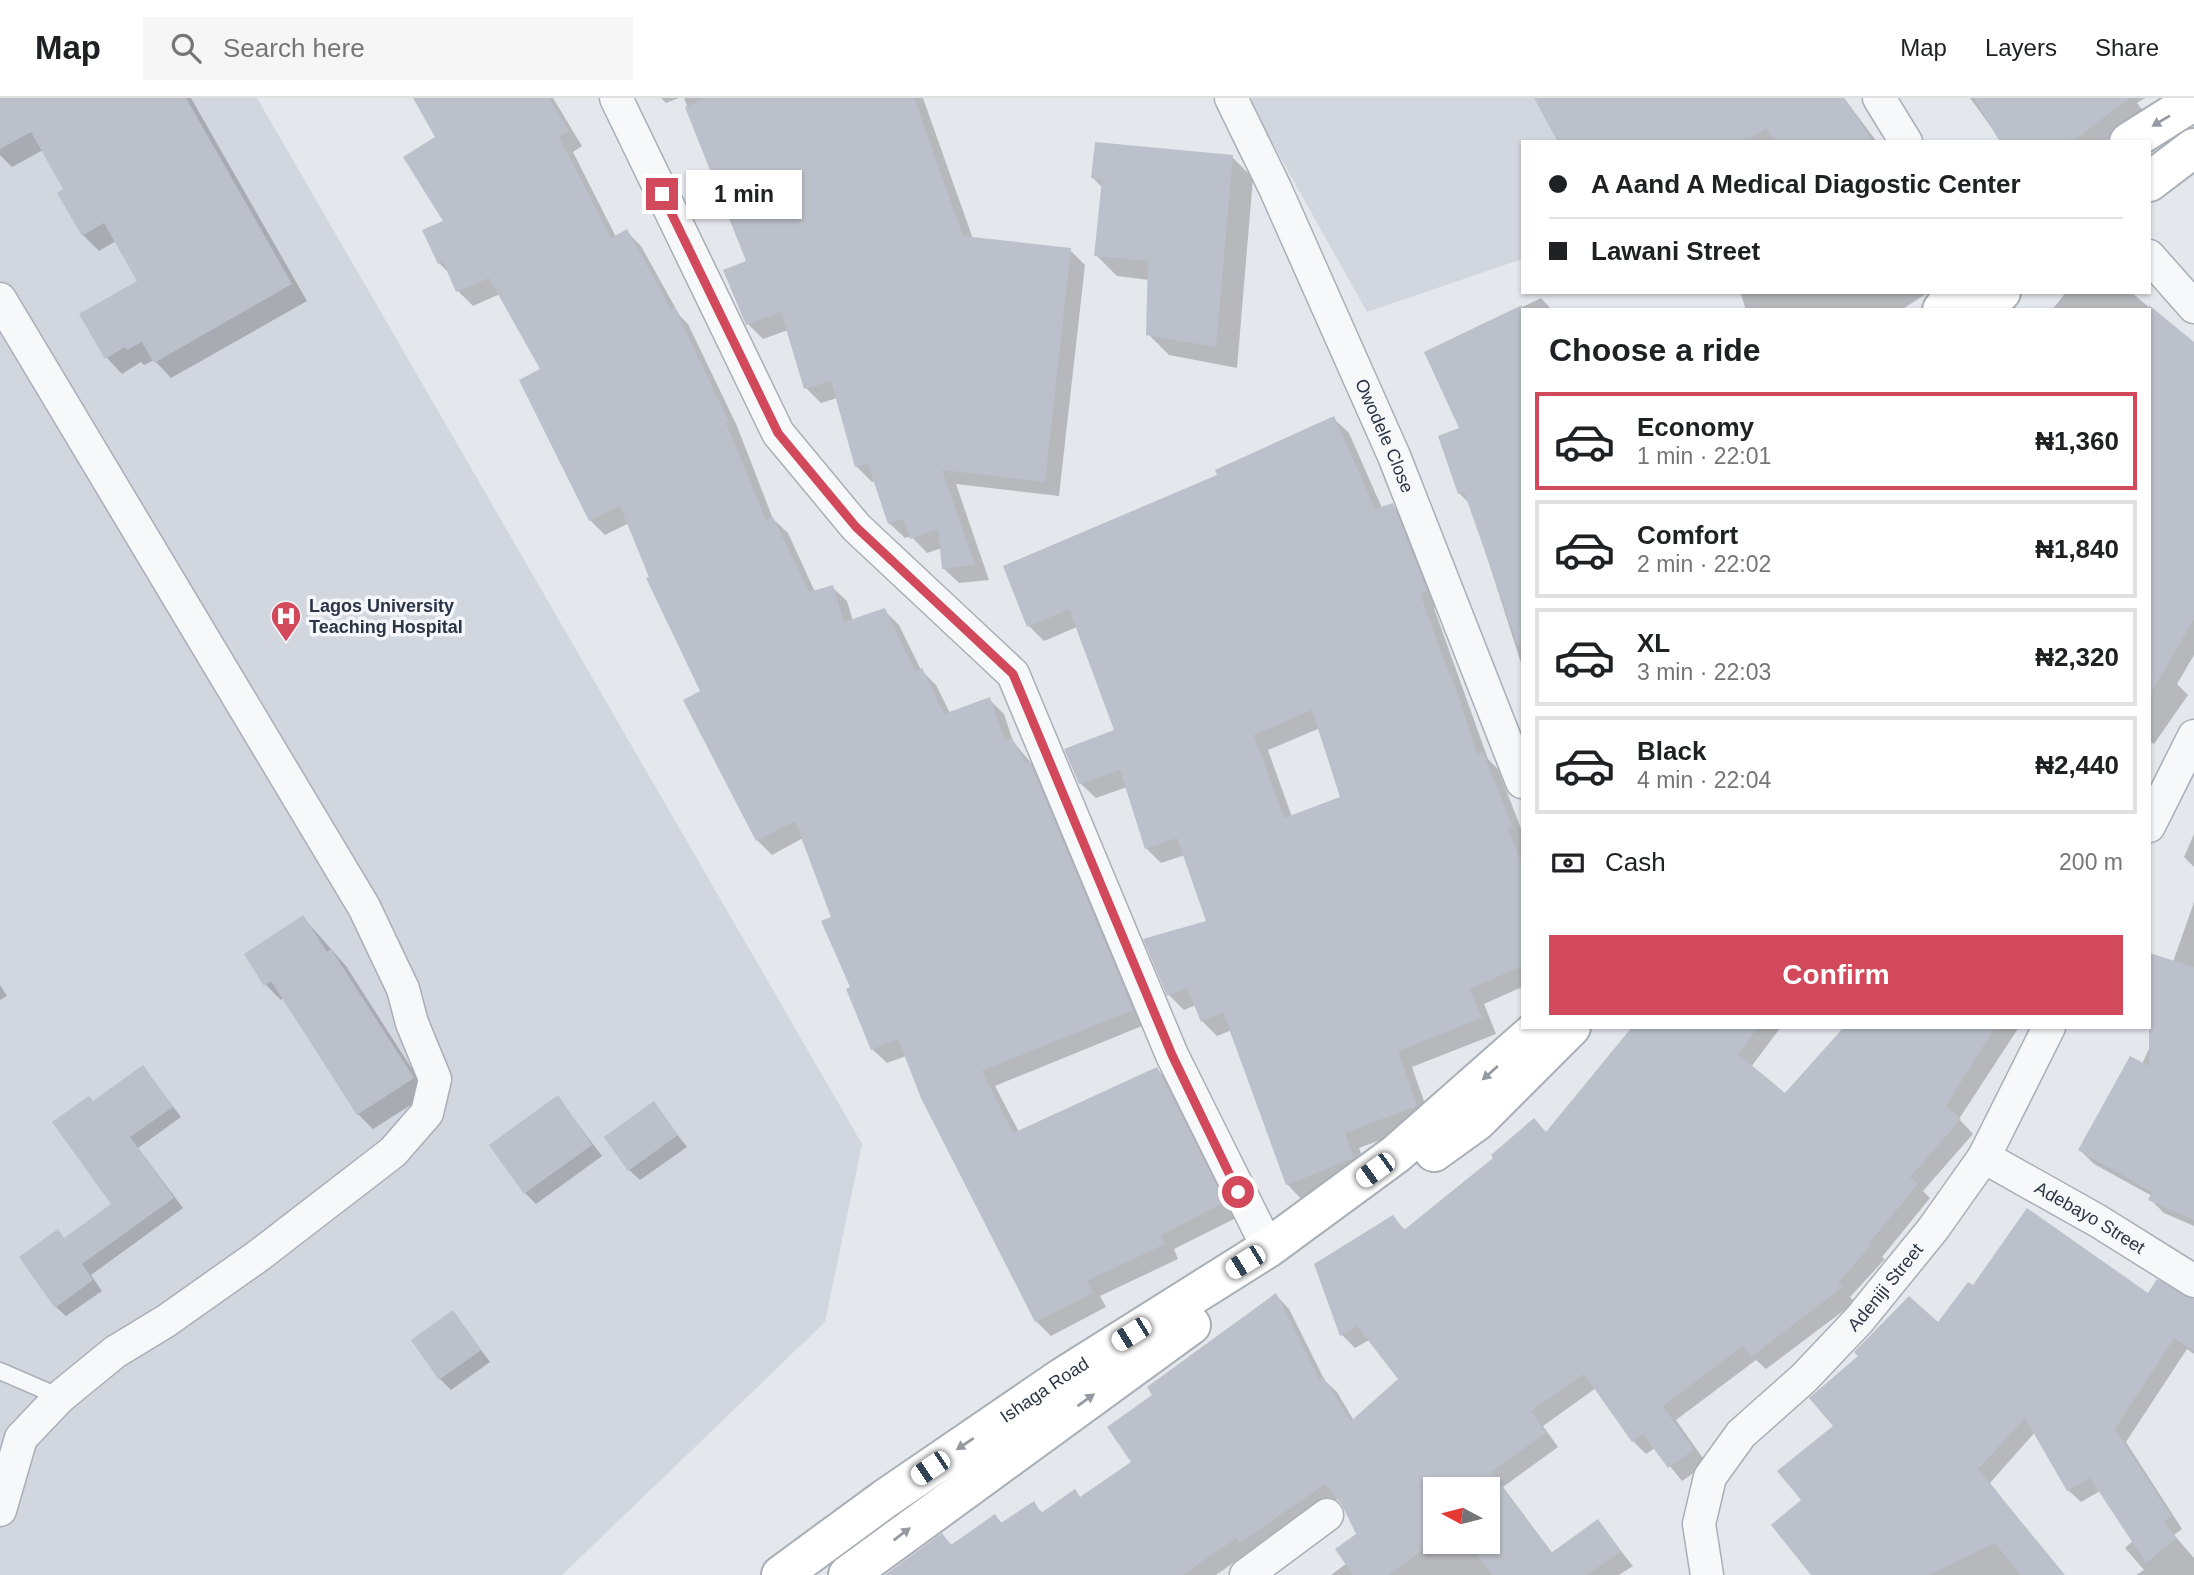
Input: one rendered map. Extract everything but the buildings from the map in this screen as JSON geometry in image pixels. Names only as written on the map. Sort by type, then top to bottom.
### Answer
[{"type":"main road","points":[[2132,140],[2194,101]]},
{"type":"main road","points":[[2151,180],[2194,148]]},
{"type":"main road","points":[[1984,308],[1999,294]]},
{"type":"main road","name":"Ishaga Road","points":[[781,1575],[886,1498],[1063,1377],[1268,1248],[1396,1154],[1538,1029]]},
{"type":"main road","name":"Ishaga Road","points":[[848,1575],[1081,1403],[1478,1121],[1570,1029]]},
{"type":"street","points":[[616,98],[778,433],[856,527],[1013,674],[1172,1055],[1268,1248]]},
{"type":"street","name":"Owodele Close","points":[[1231,98],[1275,188],[1394,456],[1521,779]]},
{"type":"street","points":[[1879,98],[1905,140]]},
{"type":"street","points":[[2151,258],[2194,307]]},
{"type":"street","points":[[0,299],[364,907],[403,989],[412,1023],[435,1079],[427,1113],[393,1152],[258,1256],[115,1353],[60,1397],[21,1438],[0,1510]]},
{"type":"street","points":[[2151,822],[2194,736]]},
{"type":"street","name":"Adeniji Street","points":[[1707,1575],[1699,1524],[1710,1477],[1741,1434],[1804,1378],[1859,1320],[1933,1229],[1984,1157],[2048,1029]]},
{"type":"street","name":"Adebayo Street","points":[[1984,1157],[2098,1220],[2194,1281]]},
{"type":"street","points":[[1246,1575],[1326,1515]]},
{"type":"lane","points":[[0,1371],[60,1397]]},
{"type":"shaded area","name":"Lagos University Teaching Hospital","points":[[0,98],[257,98],[862,1144],[825,1322],[562,1575],[0,1575]]},
{"type":"shaded area","points":[[1247,98],[1621,98],[1643,140],[1521,140],[1521,259],[1367,312]]},
{"type":"place","name":"Lagos University Teaching Hospital","points":[[286,643]]},
{"type":"route","points":[[662,194],[778,433],[856,527],[1013,674],[1172,1055],[1238,1192]]}]
